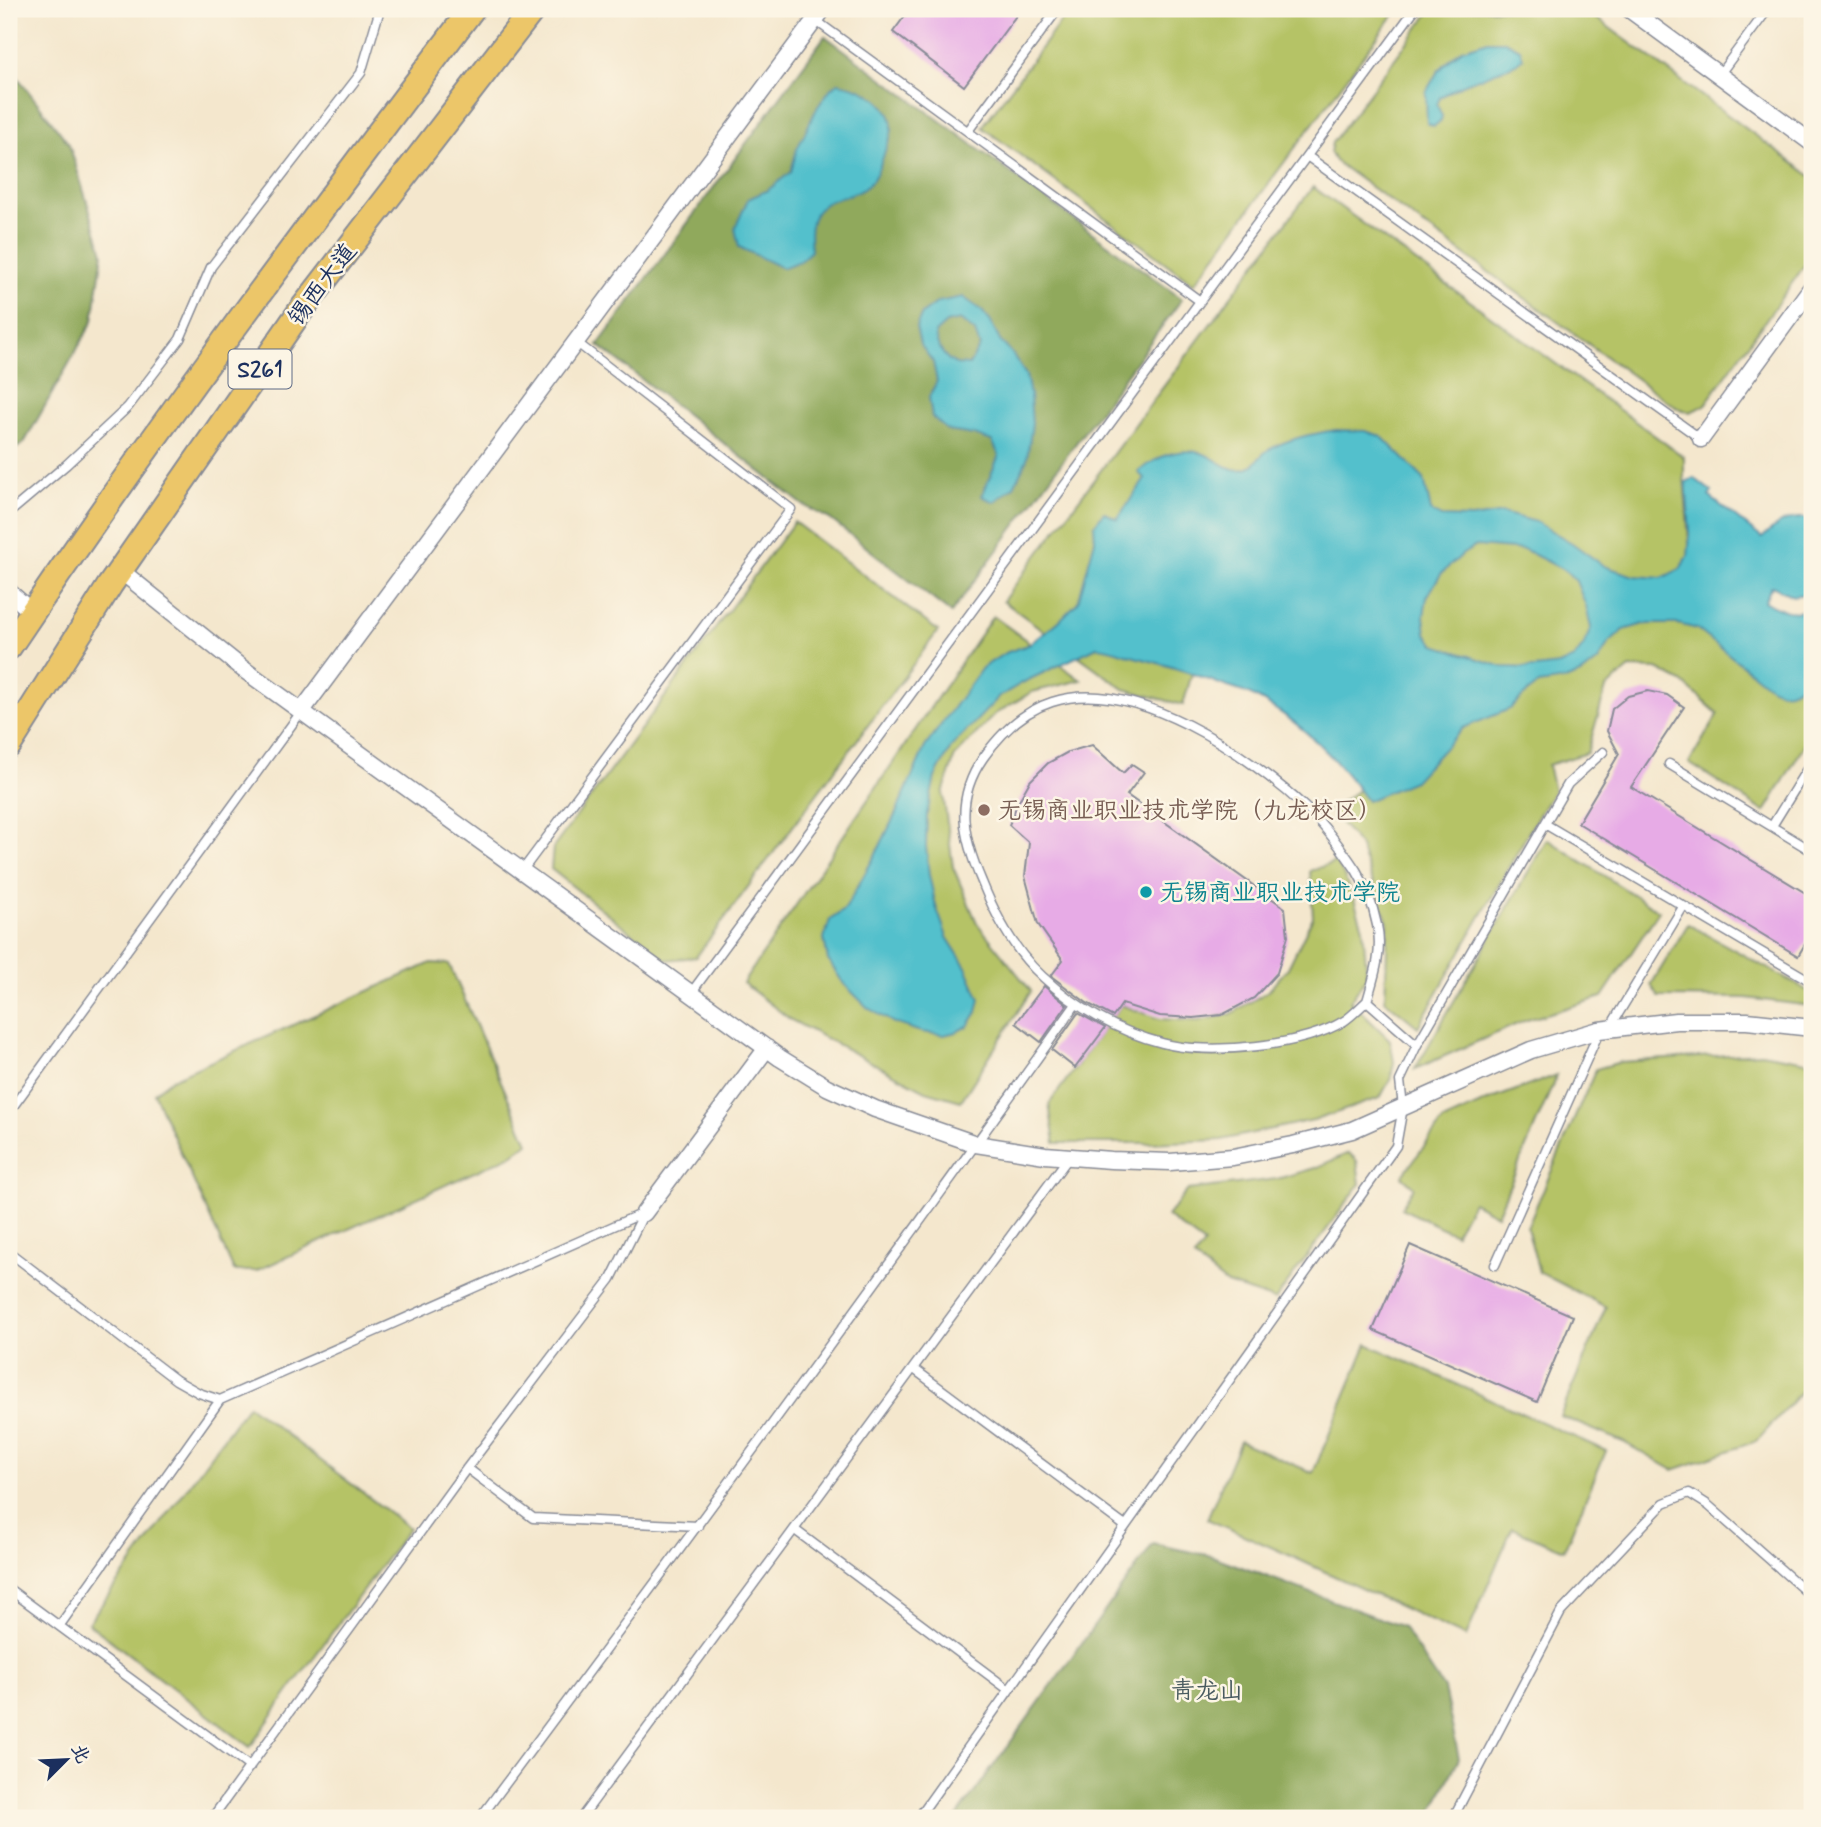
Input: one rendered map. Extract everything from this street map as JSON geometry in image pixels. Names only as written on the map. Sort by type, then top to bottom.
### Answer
[{"type":"main road","name":"锡西大道","points":[[9,647],[262,288],[472,9]]},
{"type":"main road","name":"锡西大道","points":[[9,745],[121,570],[299,313],[533,9]]},
{"type":"street","points":[[1629,9],[1812,143]]},
{"type":"street","points":[[301,712],[819,14]]},
{"type":"street","points":[[1701,439],[1812,286]]},
{"type":"street","points":[[121,570],[243,670],[767,1048],[827,1087],[875,1108],[976,1144],[1069,1157],[1170,1162],[1233,1157],[1352,1130],[1531,1050],[1604,1029],[1676,1021],[1746,1021],[1812,1028]]},
{"type":"street","points":[[9,592],[32,612]]},
{"type":"street","points":[[644,1213],[767,1048]]},
{"type":"lane","points":[[9,513],[128,407],[180,339],[211,267],[361,73],[380,9]]},
{"type":"lane","points":[[968,131],[1058,9]]},
{"type":"lane","points":[[691,993],[1415,9]]},
{"type":"lane","points":[[1719,75],[1768,9]]},
{"type":"lane","points":[[819,14],[968,131],[1200,301]]},
{"type":"lane","points":[[1307,156],[1701,439]]},
{"type":"lane","points":[[522,871],[791,509],[576,342]]},
{"type":"lane","points":[[1081,697],[1119,700],[1175,718],[1229,748],[1271,778],[1309,811],[1357,872],[1370,898],[1378,929],[1378,963],[1367,1001],[1343,1021],[1313,1033],[1272,1044],[1208,1049],[1165,1044],[1124,1031],[1076,1004],[1041,976],[1011,939],[993,909],[977,870],[966,839],[963,808],[969,785],[982,760],[998,739],[1021,717],[1051,702],[1081,697]]},
{"type":"lane","points":[[9,1112],[301,712]]},
{"type":"lane","points":[[918,1818],[1396,1146],[1403,1107],[1400,1081],[1417,1045],[1568,784],[1603,752]]},
{"type":"lane","points":[[1772,826],[1812,761]]},
{"type":"lane","points":[[1669,764],[1812,851]]},
{"type":"lane","points":[[1545,824],[1812,982]]},
{"type":"lane","points":[[1494,1265],[1604,1029],[1682,907]]},
{"type":"lane","points":[[1367,1001],[1417,1045]]},
{"type":"lane","points":[[480,1818],[698,1525],[1076,1004]]},
{"type":"lane","points":[[594,1818],[583,1815],[1069,1157]]},
{"type":"lane","points":[[60,1625],[220,1400],[644,1213]]},
{"type":"lane","points":[[212,1818],[467,1468],[611,1279],[644,1213]]},
{"type":"lane","points":[[9,1252],[176,1380],[199,1393],[220,1400]]},
{"type":"lane","points":[[914,1368],[1125,1526]]},
{"type":"lane","points":[[467,1468],[533,1518],[698,1525]]},
{"type":"lane","points":[[1453,1818],[1561,1612],[1664,1503],[1689,1493],[1708,1505],[1812,1597]]},
{"type":"lane","points":[[795,1530],[1009,1690]]},
{"type":"lane","points":[[9,1589],[250,1767]]},
{"type":"green space","points":[[1070,9],[1398,9],[1194,284],[982,127]]},
{"type":"green space","points":[[1432,9],[1584,9],[1812,177],[1812,255],[1704,406],[1690,412],[1677,408],[1335,161],[1330,152],[1332,143]]},
{"type":"green space","points":[[825,36],[1182,299],[951,613],[830,519],[803,505],[598,345]]},
{"type":"green space","points":[[9,66],[69,144],[103,253],[93,321],[24,443],[9,453]]},
{"type":"green space","points":[[1313,187],[1684,457],[1695,622],[1812,677],[1812,732],[1765,812],[1689,763],[1718,714],[1682,682],[1657,669],[1630,668],[1606,688],[1587,753],[1548,765],[1554,791],[1418,1027],[1385,1000],[1388,923],[1359,845],[1330,810],[1363,787],[1294,713],[1193,670],[1183,705],[1124,689],[1003,601]]},
{"type":"green space","points":[[794,522],[938,631],[696,957],[666,960],[551,869],[553,848]]},
{"type":"green space","points":[[993,616],[1081,680],[1032,692],[995,714],[955,756],[943,793],[953,867],[977,923],[1031,991],[961,1101],[926,1091],[791,1020],[743,983]]},
{"type":"green space","points":[[1547,839],[1659,911],[1602,997],[1524,1021],[1415,1069]]},
{"type":"green space","points":[[1335,862],[1353,896],[1363,928],[1367,976],[1350,1001],[1390,1040],[1394,1062],[1391,1078],[1380,1098],[1318,1119],[1221,1140],[1055,1143],[1049,1104],[1121,1005],[1160,1019],[1198,1021],[1231,1014],[1268,991],[1288,968],[1313,917],[1310,871]]},
{"type":"green space","points":[[1688,924],[1810,992],[1812,990],[1812,1006],[1746,998],[1659,997],[1651,985]]},
{"type":"green space","points":[[431,963],[449,964],[528,1143],[512,1155],[256,1271],[234,1271],[154,1093],[172,1079]]},
{"type":"green space","points":[[1761,1053],[1812,1062],[1812,1379],[1757,1441],[1673,1470],[1623,1442],[1560,1416],[1606,1307],[1539,1272],[1527,1227],[1596,1069],[1620,1062]]},
{"type":"green space","points":[[1557,1075],[1497,1215],[1473,1202],[1455,1234],[1401,1208],[1414,1187],[1402,1176],[1443,1121]]},
{"type":"green space","points":[[1349,1153],[1357,1161],[1360,1184],[1275,1300],[1227,1284],[1194,1258],[1204,1244],[1167,1216],[1188,1190],[1277,1179],[1315,1168]]},
{"type":"green space","points":[[1367,1344],[1606,1451],[1564,1550],[1512,1528],[1466,1637],[1207,1519],[1240,1441],[1313,1473]]},
{"type":"green space","points":[[248,1405],[409,1528],[250,1747],[88,1623]]},
{"type":"green space","name":"青龙山","points":[[1153,1544],[1212,1556],[1403,1627],[1444,1689],[1459,1758],[1429,1818],[956,1818]]},
{"type":"water","points":[[1488,41],[1505,41],[1520,49],[1523,58],[1516,64],[1460,86],[1440,97],[1437,105],[1442,116],[1441,121],[1434,126],[1427,123],[1426,92],[1438,71],[1462,49]]},
{"type":"water","points":[[838,83],[865,91],[881,103],[891,118],[891,134],[879,169],[872,180],[858,192],[823,205],[811,224],[811,251],[800,261],[782,268],[739,247],[735,228],[748,199],[768,190],[791,172],[797,149],[817,108],[831,88]]},
{"type":"water","points":[[963,297],[982,311],[1000,341],[1026,375],[1032,424],[1027,459],[1014,486],[994,502],[982,496],[999,455],[992,441],[948,431],[932,417],[929,397],[937,381],[933,362],[920,344],[916,327],[922,314],[938,302]],"holes":[[[960,320],[975,332],[980,346],[969,365],[956,364],[948,359],[939,347],[935,333],[946,323]]]},
{"type":"water","points":[[1336,430],[1365,431],[1381,436],[1424,479],[1431,511],[1441,517],[1472,518],[1503,513],[1536,522],[1604,566],[1634,576],[1662,578],[1680,569],[1688,556],[1690,534],[1686,482],[1694,478],[1712,492],[1709,496],[1762,538],[1784,522],[1796,518],[1812,519],[1812,593],[1793,596],[1772,586],[1764,601],[1787,611],[1812,609],[1812,679],[1790,691],[1780,691],[1767,685],[1697,629],[1678,624],[1644,624],[1624,630],[1609,643],[1598,661],[1583,673],[1565,680],[1539,684],[1510,709],[1463,728],[1414,781],[1367,801],[1344,771],[1303,730],[1255,697],[1174,668],[1097,647],[999,697],[952,746],[935,777],[927,814],[929,875],[947,937],[966,967],[980,999],[977,1012],[968,1026],[944,1035],[921,1032],[894,1023],[868,1008],[844,984],[828,960],[824,938],[830,920],[845,909],[878,850],[925,747],[982,668],[1005,653],[1028,645],[1058,622],[1078,602],[1095,540],[1094,525],[1104,512],[1117,519],[1145,479],[1138,472],[1166,455],[1181,451],[1198,452],[1228,467],[1241,470],[1251,467],[1265,452],[1276,446],[1301,437]],"holes":[[[1476,546],[1525,550],[1566,571],[1576,581],[1591,628],[1584,645],[1574,658],[1559,665],[1535,668],[1503,667],[1435,645],[1426,633],[1424,616],[1427,597],[1441,574]]]},
{"type":"building","points":[[910,9],[1021,9],[964,86],[893,32]]},
{"type":"building","points":[[1648,691],[1667,695],[1684,707],[1631,787],[1812,897],[1812,932],[1798,956],[1578,823],[1619,754],[1607,731],[1612,709],[1628,696]]},
{"type":"building","name":"无锡商业职业技术学院","points":[[1092,745],[1123,773],[1132,764],[1144,772],[1127,795],[1285,908],[1288,936],[1277,973],[1254,998],[1222,1015],[1193,1018],[1160,1016],[1122,1004],[1113,1017],[1087,1003],[1051,976],[1063,960],[1038,924],[1025,876],[1029,843],[1009,825],[1030,781],[1048,763],[1068,752]]},
{"type":"building","points":[[1044,986],[1067,1005],[1041,1042],[1016,1023]]},
{"type":"building","points":[[1078,1013],[1105,1028],[1075,1068],[1052,1050]]},
{"type":"building","points":[[1410,1245],[1573,1316],[1537,1402],[1373,1330]]},
{"type":"place","name":"无锡商业职业技术学院（九龙校区）","points":[[984,810]]},
{"type":"place","name":"无锡商业职业技术学院","points":[[1146,892]]}]
